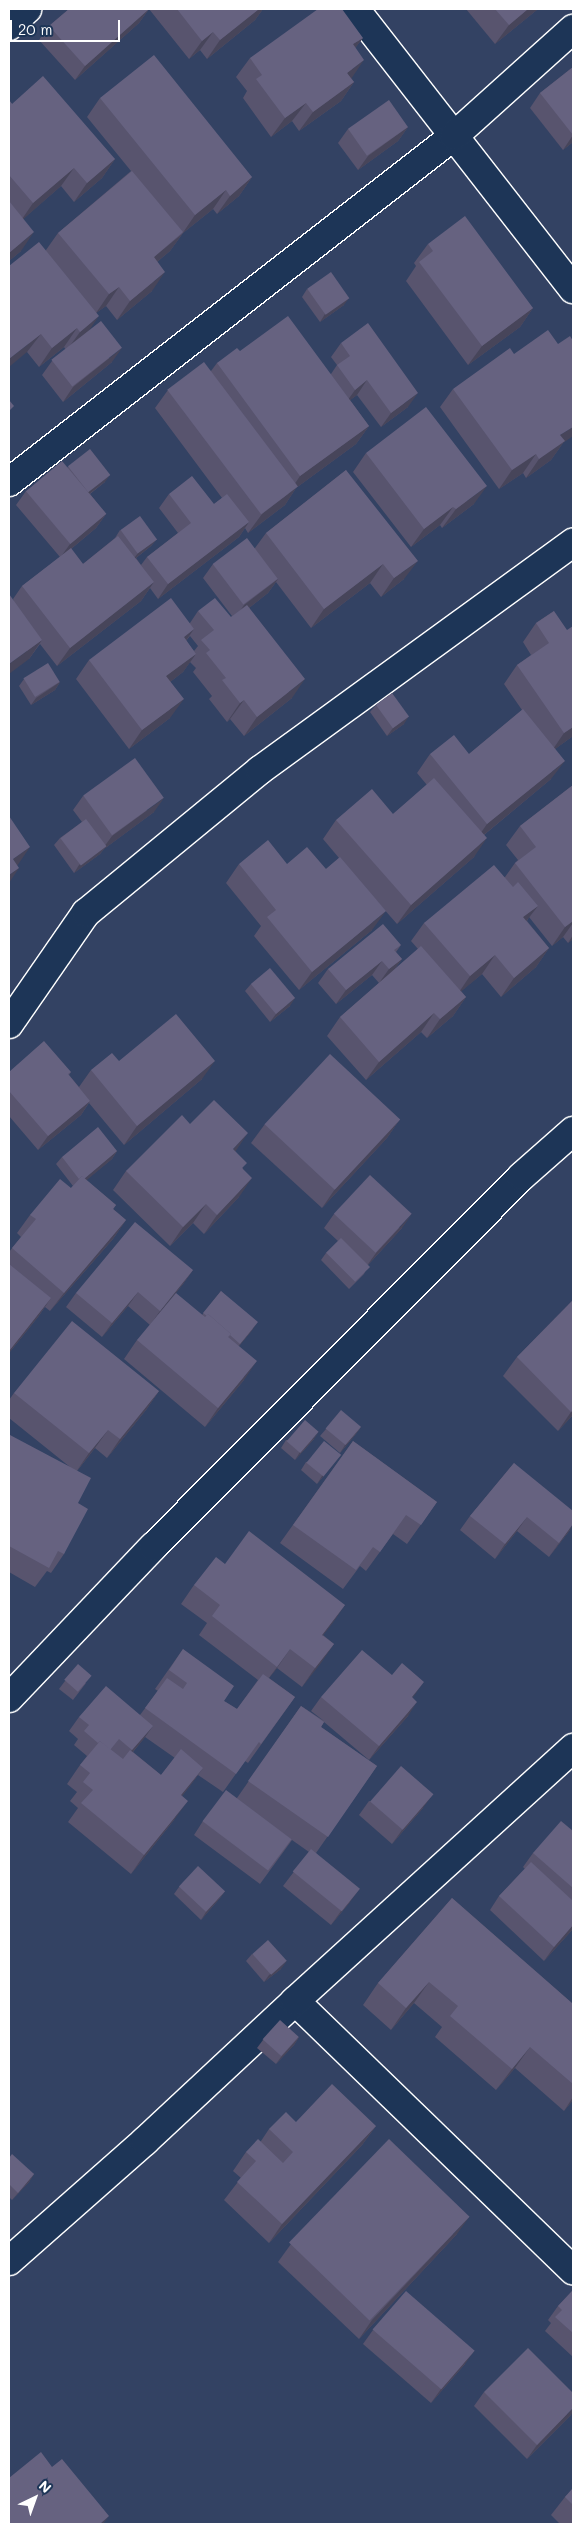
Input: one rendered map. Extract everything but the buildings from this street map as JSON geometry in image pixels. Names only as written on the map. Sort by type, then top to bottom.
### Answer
[{"type":"street","points":[[9,26],[27,9]]},
{"type":"street","points":[[355,9],[573,289]]},
{"type":"street","points":[[9,482],[454,136],[573,29]]},
{"type":"street","points":[[9,1024],[86,913],[260,770],[573,543]]},
{"type":"street","points":[[9,1698],[153,1547],[508,1190],[573,1131]]},
{"type":"street","points":[[9,2262],[145,2142],[296,2001],[572,1751]]},
{"type":"street","points":[[296,2001],[573,2270]]}]
